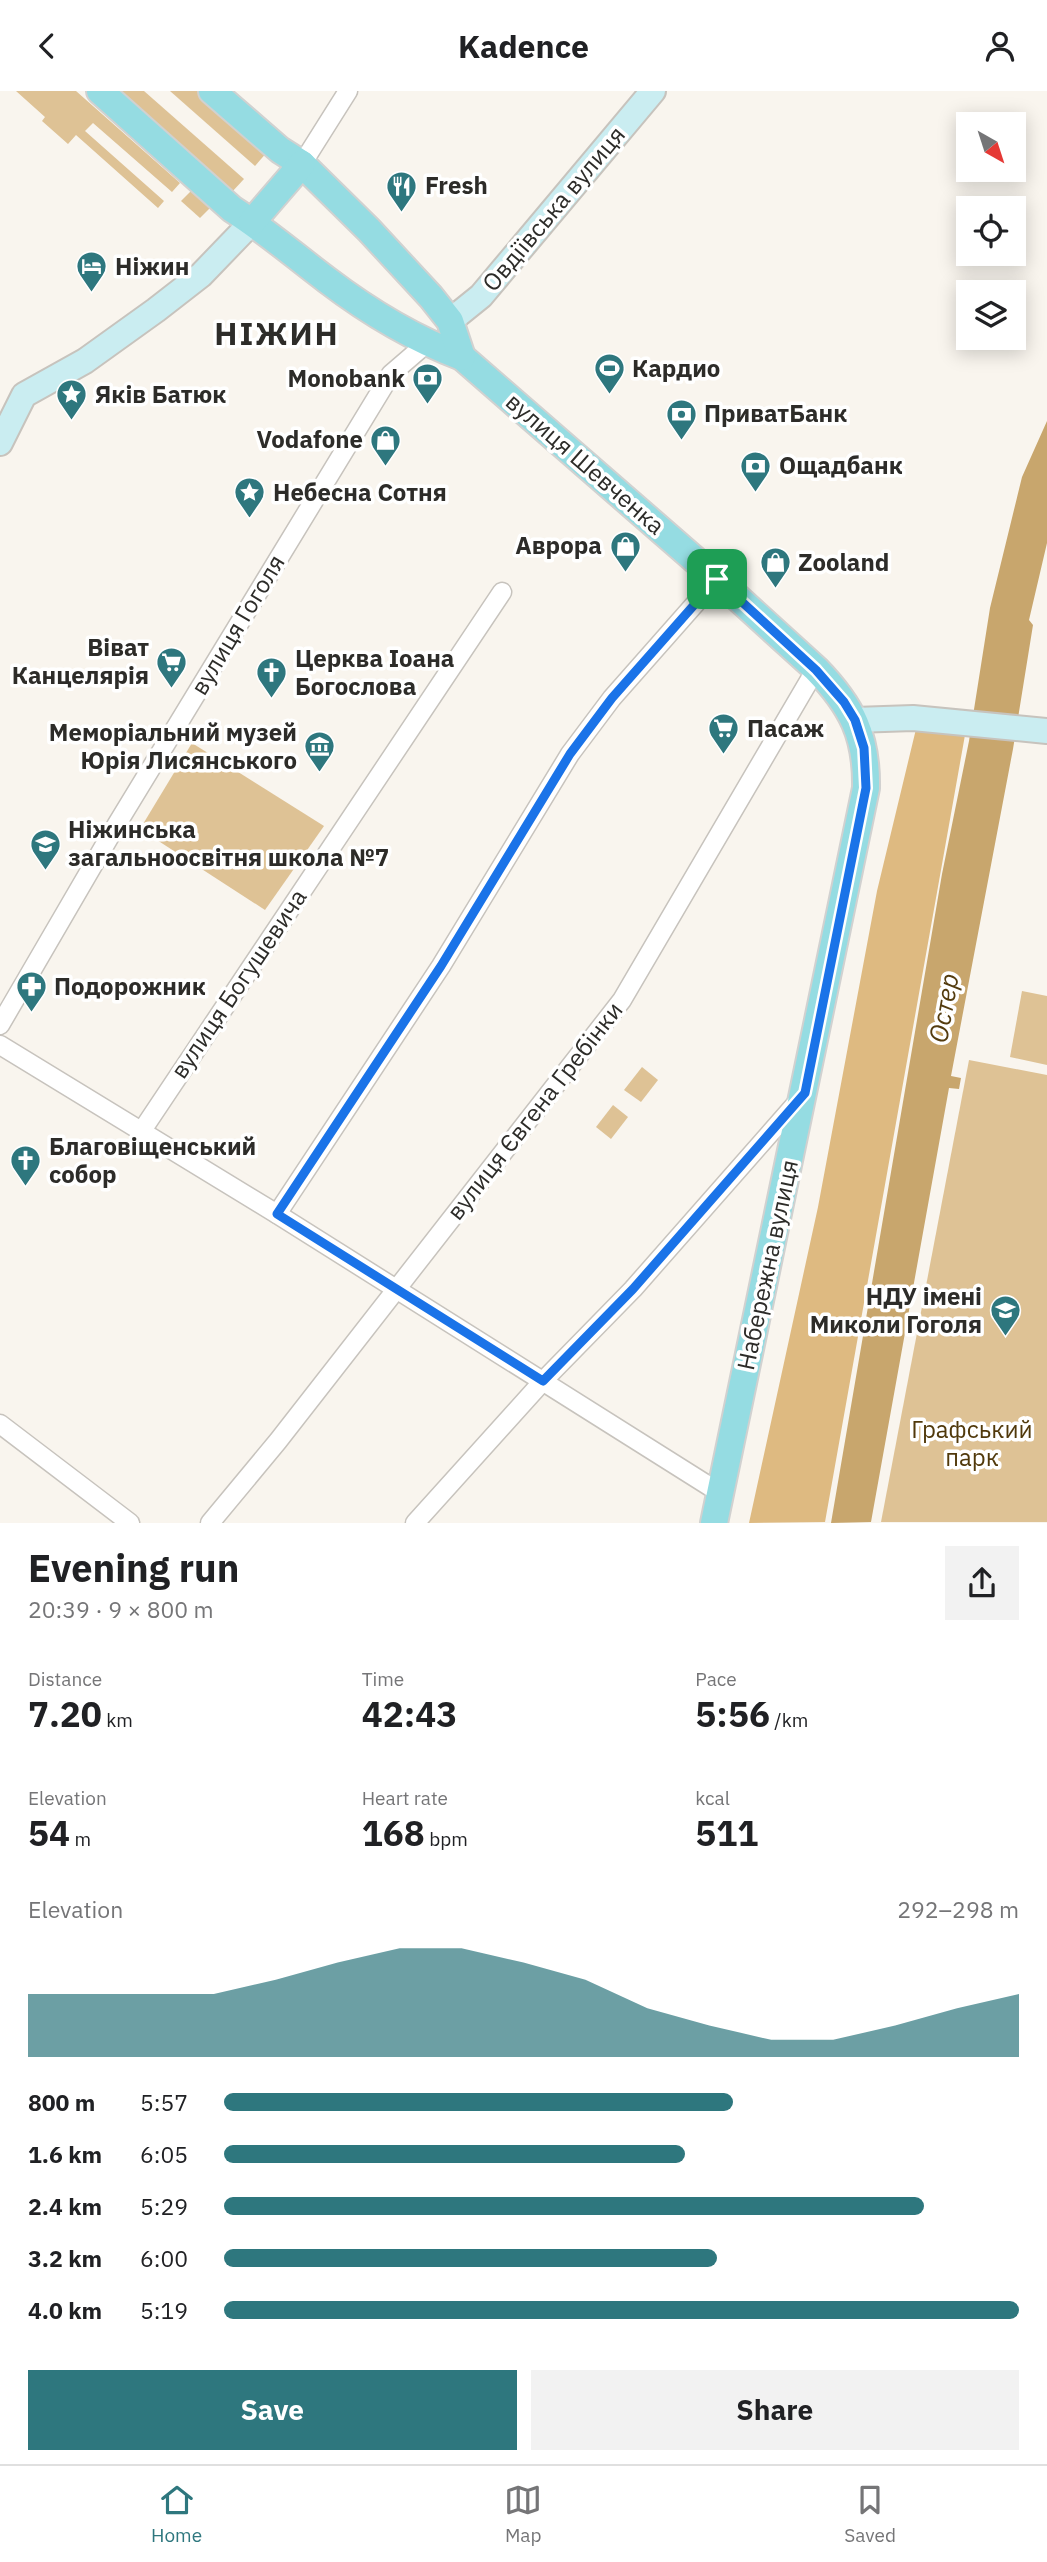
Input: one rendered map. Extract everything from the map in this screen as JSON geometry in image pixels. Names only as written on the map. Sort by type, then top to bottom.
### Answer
[{"type":"main road","points":[[100,91],[232,209],[377,316],[426,344],[462,357]]},
{"type":"main road","points":[[212,91],[280,150],[302,164],[369,230],[450,321],[462,357]]},
{"type":"main road","points":[[252,222],[302,164]]},
{"type":"main road","points":[[426,344],[450,321]]},
{"type":"main road","name":"вулиця Шевченка","points":[[462,357],[717,579],[824,677]]},
{"type":"main road","name":"Набережна вулиця","points":[[714,1523],[866,788],[864,748],[855,720],[824,677]]},
{"type":"street","points":[[302,164],[348,91]]},
{"type":"street","name":"Овдіївська вулиця","points":[[450,321],[481,296],[653,91]]},
{"type":"street","points":[[0,443],[12,397],[85,361],[156,310],[201,275],[252,222]]},
{"type":"street","name":"вулиця Гоголя","points":[[0,1025],[117,824],[391,374],[426,344]]},
{"type":"street","points":[[277,1214],[441,966],[570,754],[612,698],[717,579]]},
{"type":"street","name":"вулиця Богушевича","points":[[141,1132],[502,592]]},
{"type":"street","name":"вулиця Євгена Гребінки","points":[[210,1523],[278,1441],[622,1000],[824,677]]},
{"type":"street","points":[[855,720],[913,718],[1046,731]]},
{"type":"street","points":[[0,1045],[396,1288],[720,1493]]},
{"type":"street","points":[[415,1523],[543,1381],[633,1289],[805,1093]]},
{"type":"street","points":[[0,1424],[130,1523]]},
{"type":"green space","points":[[16,91],[76,91],[180,183],[172,192],[93,123],[85,131],[164,201],[158,208],[76,135],[68,144],[42,121],[45,117]]},
{"type":"green space","points":[[116,91],[144,91],[244,179],[231,193]]},
{"type":"green space","points":[[170,91],[200,91],[268,151],[255,166]]},
{"type":"green space","points":[[191,191],[210,208],[200,218],[181,201]]},
{"type":"green space","points":[[192,743],[324,826],[265,910],[140,829]]},
{"type":"green space","points":[[1022,991],[1047,996],[1047,1065],[1010,1057]]},
{"type":"green space","name":"Графський парк","points":[[969,1060],[1047,1075],[1047,1522],[881,1522]]},
{"type":"green space","points":[[642,1067],[658,1080],[641,1102],[624,1090]]},
{"type":"green space","points":[[613,1105],[628,1117],[611,1139],[596,1127]]},
{"type":"shaded area","points":[[916,729],[965,735],[825,1522],[749,1523],[818,1207],[877,891]]},
{"type":"water","name":"Остер","points":[[1047,421],[1047,543],[1029,620],[1033,625],[1013,749],[951,1076],[961,1078],[959,1089],[949,1088],[871,1522],[831,1523],[990,608],[1022,477]]},
{"type":"place","name":"Fresh","points":[[402,213]]},
{"type":"place","name":"Ніжин","points":[[92,294]]},
{"type":"place","name":"Кардио","points":[[609,396]]},
{"type":"place","name":"Monobank","points":[[428,406]]},
{"type":"place","name":"Яків Батюк","points":[[72,422]]},
{"type":"place","name":"ПриватБанк","points":[[681,441]]},
{"type":"place","name":"Vodafone","points":[[386,467]]},
{"type":"place","name":"Ощадбанк","points":[[756,493]]},
{"type":"place","name":"Небесна Сотня","points":[[250,520]]},
{"type":"place","name":"Аврора","points":[[625,573]]},
{"type":"place","name":"Zooland","points":[[775,590]]},
{"type":"place","name":"Віват Канцелярія","points":[[172,689]]},
{"type":"place","name":"Церква Іоана Богослова","points":[[272,700]]},
{"type":"place","name":"Пасаж","points":[[724,756]]},
{"type":"place","name":"Меморіальний музей Юрія Лисянського","points":[[320,774]]},
{"type":"place","name":"Ніжинська загальноосвітня школа №7","points":[[45,871]]},
{"type":"place","name":"Подорожник","points":[[31,1014]]},
{"type":"place","name":"Благовіщенський собор","points":[[26,1188]]},
{"type":"place","name":"НДУ імені Миколи Гоголя","points":[[1005,1338]]},
{"type":"district","name":"НІЖИН","points":[[277,334]]},
{"type":"route","points":[[717,579],[832,685],[855,720],[867,765],[866,788],[805,1093],[633,1289],[543,1381],[277,1214],[441,966],[570,754],[612,698],[717,579]]}]
